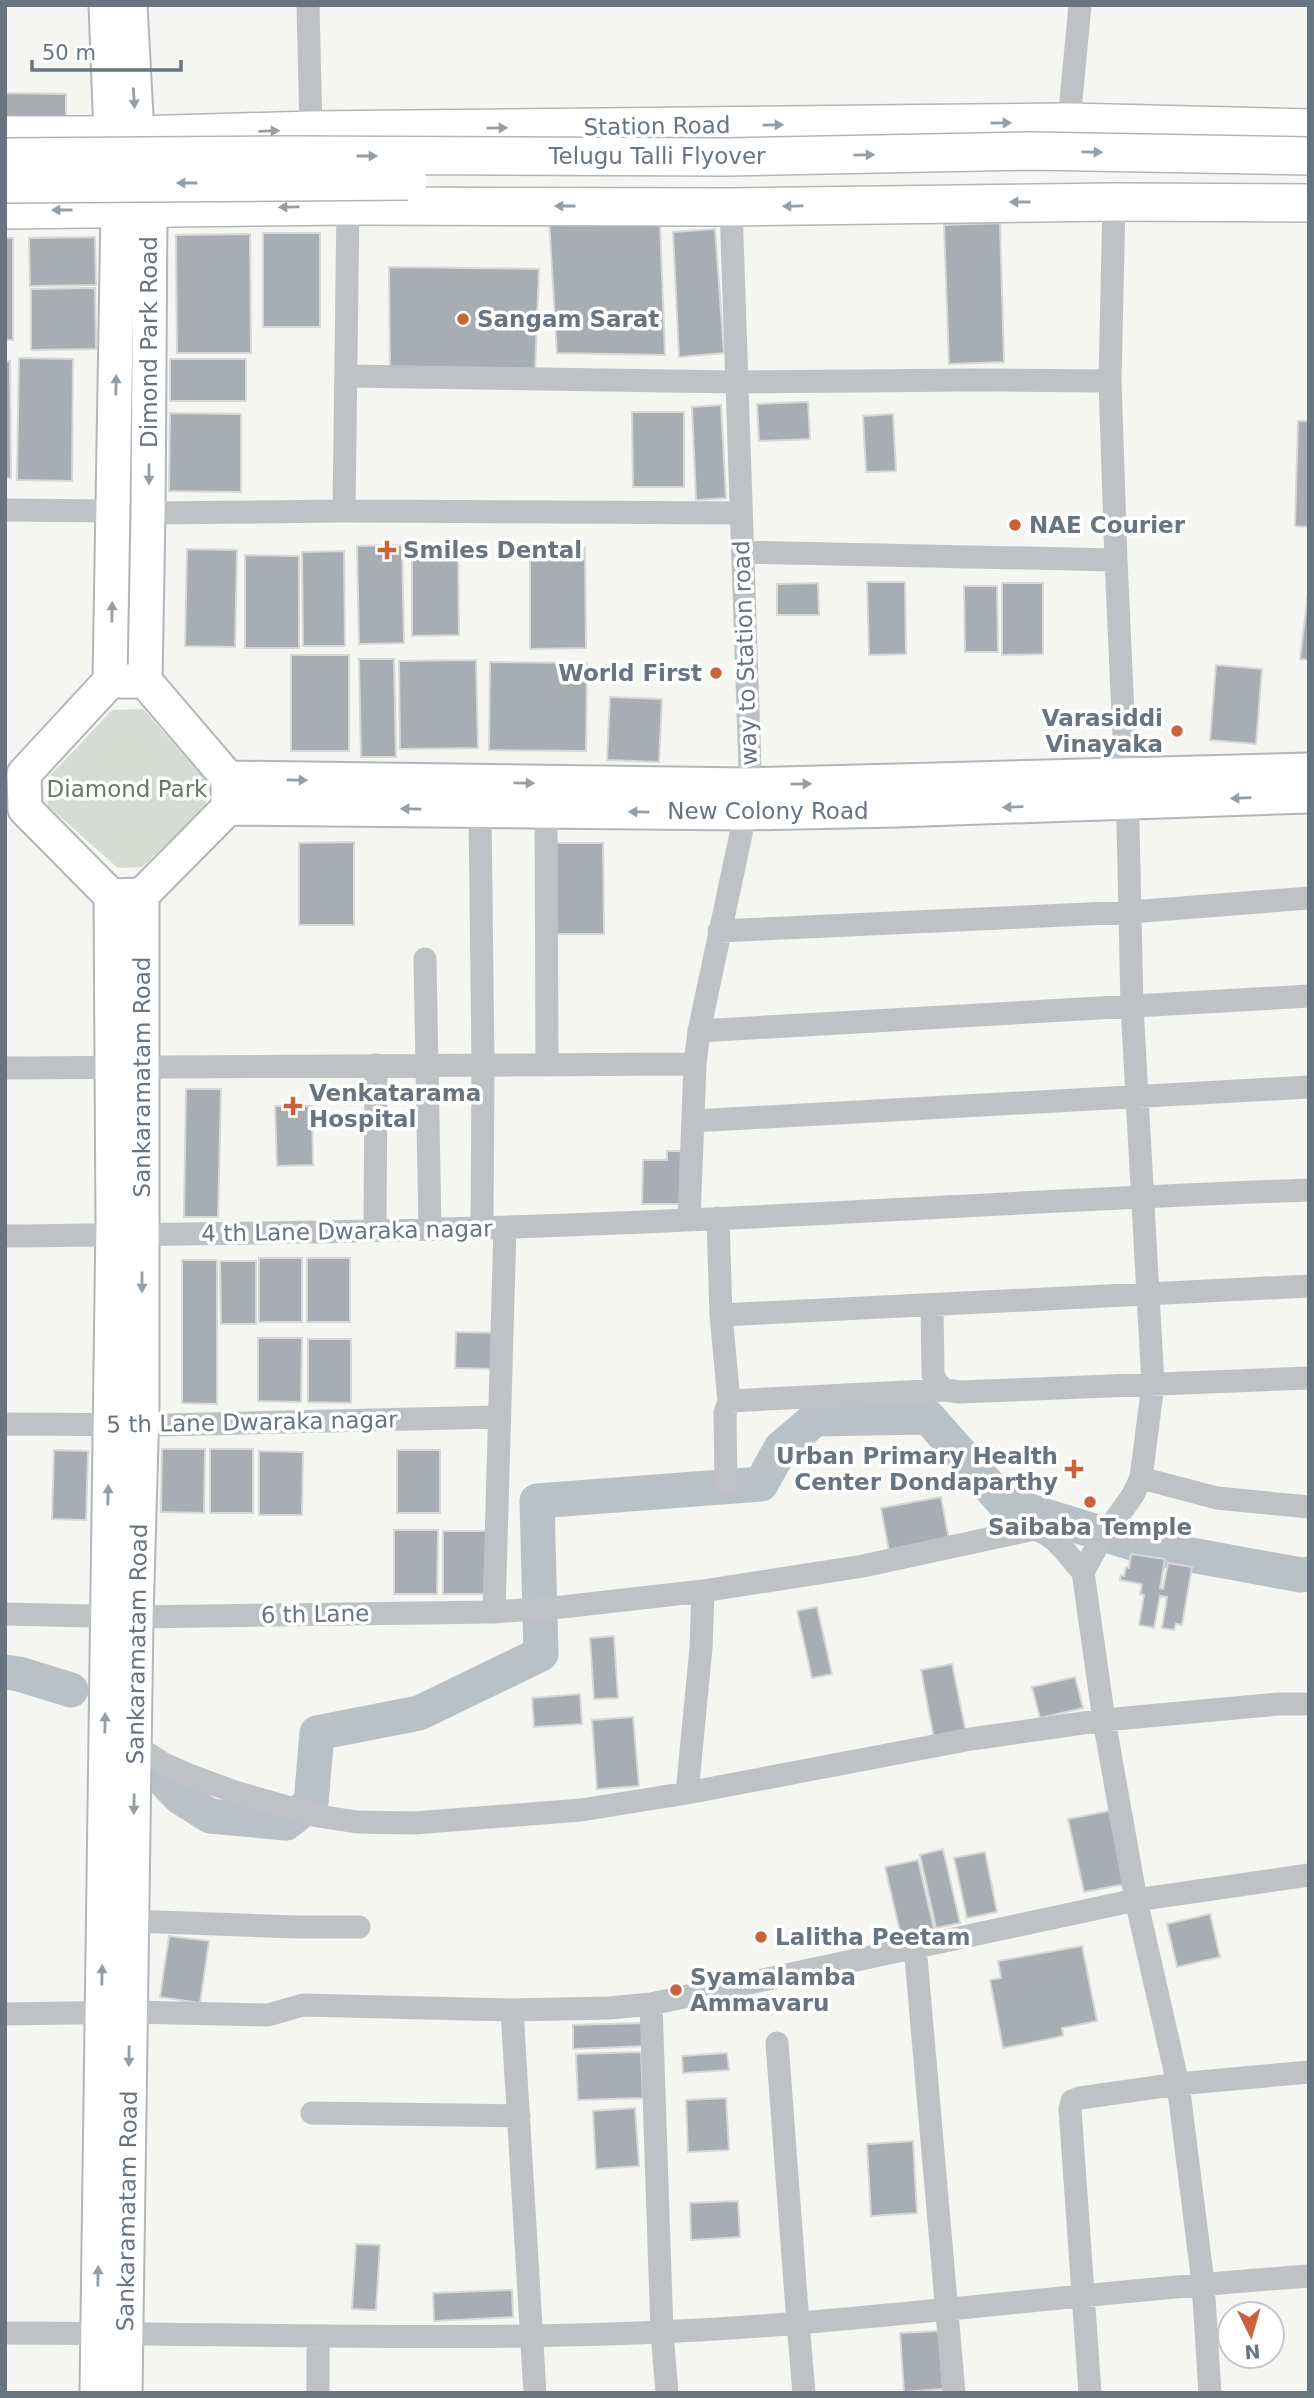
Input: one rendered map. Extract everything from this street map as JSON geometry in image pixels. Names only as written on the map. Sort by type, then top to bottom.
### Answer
[{"type":"main road","name":"Dimond Park Road","points":[[106,5],[134,210],[148,513],[145,681]]},
{"type":"main road","name":"Dimond Park Road","points":[[124,135],[130,5]]},
{"type":"main road","name":"Station Road","points":[[5,135],[1069,122],[1309,128]]},
{"type":"main road","name":"Telugu Talli Flyover","points":[[5,157],[727,157],[1030,151],[1309,156]]},
{"type":"main road","name":"Telugu Talli Flyover","points":[[5,184],[424,181],[729,183],[1031,177],[1309,181]]},
{"type":"main road","points":[[5,210],[348,206],[731,207],[1114,202],[1309,203]]},
{"type":"main road","name":"Dimond Park Road","points":[[110,681],[115,511],[134,210]]},
{"type":"main road","points":[[110,681],[145,681],[228,793],[127,896],[15,809],[15,774],[110,681]]},
{"type":"main road","name":"New Colony Road","points":[[1126,789],[1309,770]]},
{"type":"main road","name":"New Colony Road","points":[[228,793],[480,810],[546,811],[746,799],[1126,789],[1309,796]]},
{"type":"main road","name":"New Colony Road","points":[[228,793],[746,799]]},
{"type":"main road","name":"Sankaramatam Road","points":[[125,2393],[112,2333],[122,1618],[142,1424],[127,1235],[127,896]]},
{"type":"main road","name":"Sankaramatam Road","points":[[116,2012],[131,1921],[135,1745],[122,1618],[109,1424],[127,1235]]},
{"type":"main road","name":"Sankaramatam Road","points":[[97,2393],[112,2333]]},
{"type":"street","points":[[308,5],[311,130]]},
{"type":"street","points":[[1069,122],[1080,5]]},
{"type":"street","points":[[1114,202],[1110,381],[1131,912],[1132,1006],[1153,1384],[1141,1478],[1083,1572],[1104,1720],[1136,1900],[1178,2084],[1203,2283],[1210,2393]]},
{"type":"street","points":[[344,511],[348,206]]},
{"type":"street","name":"way to Station road","points":[[690,1220],[695,1064],[699,1031],[746,799],[750,736],[731,207]]},
{"type":"street","points":[[347,376],[736,382],[1110,381]]},
{"type":"street","points":[[5,510],[115,511]]},
{"type":"street","points":[[148,513],[741,513]]},
{"type":"street","points":[[743,552],[1116,560]]},
{"type":"street","points":[[480,810],[482,1228]]},
{"type":"street","points":[[546,811],[547,1064]]},
{"type":"street","points":[[719,931],[1131,912],[1309,898]]},
{"type":"street","points":[[425,959],[430,1229]]},
{"type":"street","points":[[699,1031],[1309,996]]},
{"type":"street","points":[[5,1068],[695,1064]]},
{"type":"street","points":[[375,1230],[376,1065]]},
{"type":"street","points":[[693,1121],[1309,1087]]},
{"type":"street","name":"4 th Lane Dwaraka nagar","points":[[5,1236],[505,1228],[1309,1189]]},
{"type":"street","points":[[718,1219],[721,1315],[729,1401],[724,1413],[726,1482]]},
{"type":"street","points":[[494,1612],[505,1228]]},
{"type":"street","points":[[721,1315],[1309,1286]]},
{"type":"street","points":[[932,1305],[933,1374],[937,1383],[945,1390]]},
{"type":"street","points":[[729,1401],[945,1390],[1309,1378]]},
{"type":"street","name":"5 th Lane Dwaraka nagar","points":[[5,1424],[499,1417]]},
{"type":"street","points":[[1141,1478],[1217,1497],[1309,1507]]},
{"type":"street","name":"6 th Lane","points":[[5,1614],[122,1618],[494,1612],[703,1591],[863,1566],[1034,1529],[1045,1532],[1055,1540],[1083,1572]]},
{"type":"street","points":[[687,1793],[701,1648],[703,1591]]},
{"type":"street","points":[[135,1745],[164,1764],[189,1775],[235,1792],[318,1816],[357,1822],[414,1823],[581,1810],[687,1793],[971,1739],[1104,1720],[1265,1705],[1309,1704]]},
{"type":"street","points":[[5,2014],[116,2012],[268,2015],[303,2005],[512,2010],[609,2008],[651,2004],[1136,1900],[1309,1875]]},
{"type":"street","points":[[131,1921],[359,1927]]},
{"type":"street","points":[[915,1946],[954,2393]]},
{"type":"street","points":[[651,2004],[662,2333],[667,2393]]},
{"type":"street","points":[[512,2010],[535,2393]]},
{"type":"street","points":[[777,2043],[804,2393]]},
{"type":"street","points":[[1090,2393],[1070,2109],[1072,2101],[1178,2084],[1309,2072]]},
{"type":"street","points":[[312,2113],[519,2116]]},
{"type":"street","points":[[5,2333],[318,2337],[533,2337],[662,2333],[948,2311],[1203,2283],[1309,2276]]},
{"type":"street","points":[[318,2337],[318,2393]]},
{"type":"green space","name":"Diamond Park","points":[[143,709],[205,779],[206,806],[142,867],[118,868],[48,806],[46,780],[112,710]]},
{"type":"building","points":[[5,93],[66,94],[66,119],[5,118]]},
{"type":"building","points":[[549,219],[660,222],[665,355],[557,353]]},
{"type":"building","points":[[1000,223],[1004,362],[949,364],[944,225]]},
{"type":"building","points":[[715,229],[724,353],[679,357],[673,232]]},
{"type":"building","points":[[263,233],[320,233],[320,327],[263,327]]},
{"type":"building","points":[[250,234],[251,353],[177,353],[176,235]]},
{"type":"building","points":[[95,237],[96,285],[30,286],[29,238]]},
{"type":"building","points":[[5,238],[13,238],[13,340],[5,340]]},
{"type":"building","name":"Sangam Sarat","points":[[389,267],[539,269],[535,372],[390,370]]},
{"type":"building","points":[[95,288],[96,349],[31,350],[31,289]]},
{"type":"building","points":[[19,358],[73,359],[72,481],[17,480]]},
{"type":"building","points":[[170,359],[246,359],[246,401],[170,401]]},
{"type":"building","points":[[5,361],[10,361],[11,478],[5,478]]},
{"type":"building","points":[[808,402],[810,439],[759,441],[757,404]]},
{"type":"building","points":[[721,405],[726,498],[696,500],[692,407]]},
{"type":"building","points":[[632,412],[684,412],[684,487],[633,487]]},
{"type":"building","points":[[170,413],[241,414],[241,492],[169,491]]},
{"type":"building","points":[[893,414],[896,471],[866,472],[863,416]]},
{"type":"building","points":[[1298,421],[1309,421],[1309,527],[1295,526]]},
{"type":"building","points":[[402,545],[404,643],[359,644],[357,546]]},
{"type":"building","points":[[458,546],[459,635],[412,636],[412,547]]},
{"type":"building","points":[[530,548],[585,548],[586,648],[530,649]]},
{"type":"building","points":[[187,549],[237,550],[235,647],[185,646]]},
{"type":"building","points":[[344,551],[345,646],[303,646],[302,552]]},
{"type":"building","points":[[245,555],[299,556],[299,648],[245,648]]},
{"type":"building","points":[[867,582],[905,582],[906,654],[869,655]]},
{"type":"building","points":[[818,583],[819,615],[777,615],[777,584]]},
{"type":"building","points":[[1002,583],[1043,583],[1043,654],[1002,655]]},
{"type":"building","points":[[1309,585],[1309,660],[1300,659]]},
{"type":"building","points":[[964,586],[997,586],[998,652],[965,652]]},
{"type":"building","points":[[291,655],[349,655],[349,751],[291,751]]},
{"type":"building","points":[[359,659],[394,659],[396,757],[361,757]]},
{"type":"building","points":[[476,660],[478,748],[400,749],[399,661]]},
{"type":"building","points":[[490,662],[587,663],[586,751],[489,750]]},
{"type":"building","points":[[1216,665],[1262,669],[1256,744],[1210,740]]},
{"type":"building","points":[[610,697],[662,699],[659,762],[607,760]]},
{"type":"building","points":[[354,842],[354,925],[299,925],[299,843]]},
{"type":"building","points":[[553,843],[603,843],[604,934],[554,934]]},
{"type":"building","points":[[186,1089],[221,1089],[218,1217],[184,1217]]},
{"type":"building","points":[[275,1106],[312,1106],[313,1165],[277,1166]]},
{"type":"building","points":[[667,1151],[681,1151],[680,1204],[642,1204],[643,1160],[667,1160]]},
{"type":"building","points":[[259,1258],[302,1258],[302,1322],[259,1322]]},
{"type":"building","points":[[307,1258],[350,1258],[350,1322],[307,1322]]},
{"type":"building","points":[[182,1260],[217,1260],[217,1404],[182,1403]]},
{"type":"building","points":[[220,1261],[256,1261],[256,1324],[221,1324]]},
{"type":"building","points":[[456,1332],[498,1333],[497,1369],[455,1368]]},
{"type":"building","points":[[258,1338],[302,1338],[301,1402],[258,1401]]},
{"type":"building","points":[[308,1339],[351,1339],[351,1403],[308,1402]]},
{"type":"building","points":[[162,1449],[205,1449],[204,1513],[161,1512]]},
{"type":"building","points":[[210,1449],[253,1449],[253,1513],[210,1513]]},
{"type":"building","points":[[54,1450],[88,1451],[86,1520],[52,1519]]},
{"type":"building","points":[[397,1450],[440,1450],[440,1513],[397,1513]]},
{"type":"building","points":[[259,1451],[303,1452],[302,1515],[259,1515]]},
{"type":"building","points":[[941,1497],[950,1546],[890,1557],[881,1508]]},
{"type":"building","points":[[394,1530],[438,1530],[437,1594],[394,1594]]},
{"type":"building","points":[[443,1531],[486,1531],[486,1594],[443,1594]]},
{"type":"building","points":[[1131,1554],[1165,1559],[1160,1588],[1163,1589],[1168,1563],[1192,1567],[1182,1625],[1176,1624],[1174,1630],[1162,1628],[1167,1597],[1160,1596],[1154,1628],[1139,1625],[1144,1595],[1140,1594],[1142,1584],[1120,1580],[1126,1567],[1129,1568]]},
{"type":"building","points":[[817,1607],[832,1674],[812,1678],[797,1611]]},
{"type":"building","points":[[614,1636],[618,1698],[594,1699],[590,1638]]},
{"type":"building","points":[[952,1664],[966,1733],[934,1739],[921,1670]]},
{"type":"building","points":[[1075,1677],[1083,1708],[1040,1718],[1032,1687]]},
{"type":"building","points":[[580,1694],[582,1724],[534,1727],[532,1698]]},
{"type":"building","points":[[633,1717],[639,1786],[597,1789],[592,1720]]},
{"type":"building","points":[[1109,1811],[1125,1884],[1084,1892],[1068,1819]]},
{"type":"building","points":[[943,1849],[960,1923],[936,1928],[920,1855]]},
{"type":"building","points":[[985,1852],[997,1912],[967,1918],[954,1858]]},
{"type":"building","points":[[918,1860],[934,1929],[901,1936],[885,1867]]},
{"type":"building","points":[[1210,1914],[1220,1957],[1177,1967],[1167,1924]]},
{"type":"building","points":[[169,1936],[209,1941],[200,2003],[160,1997]]},
{"type":"building","points":[[1082,1946],[1097,2021],[1062,2028],[1063,2036],[1003,2048],[990,1980],[1001,1978],[998,1961]]},
{"type":"building","points":[[642,2023],[643,2046],[573,2049],[573,2025]]},
{"type":"building","points":[[641,2052],[643,2098],[578,2100],[576,2054]]},
{"type":"building","points":[[727,2053],[729,2070],[683,2073],[682,2056]]},
{"type":"building","points":[[726,2098],[729,2150],[688,2152],[686,2100]]},
{"type":"building","points":[[635,2108],[639,2166],[596,2169],[593,2111]]},
{"type":"building","points":[[913,2141],[917,2213],[871,2216],[867,2144]]},
{"type":"building","points":[[738,2201],[740,2237],[691,2240],[690,2203]]},
{"type":"building","points":[[356,2244],[380,2245],[376,2310],[352,2309]]},
{"type":"building","points":[[512,2290],[513,2317],[434,2321],[433,2293]]},
{"type":"building","points":[[939,2331],[943,2389],[904,2392],[900,2333]]},
{"type":"waterway","points":[[157,1773],[180,1797],[210,1816],[286,1823],[311,1803],[317,1733],[419,1713],[541,1654],[537,1501],[761,1484],[781,1448],[815,1419],[928,1417],[1004,1503],[1142,1546],[1301,1575],[1309,1574]]},
{"type":"waterway","points":[[5,1672],[71,1690]]},
{"type":"place","name":"Sangam Sarat","points":[[463,319]]},
{"type":"place","name":"NAE Courier","points":[[1015,525]]},
{"type":"place","name":"Smiles Dental","points":[[387,550]]},
{"type":"place","name":"World First","points":[[716,673]]},
{"type":"place","name":"Varasiddi Vinayaka","points":[[1177,731]]},
{"type":"place","name":"Venkatarama Hospital","points":[[293,1106]]},
{"type":"place","name":"Urban Primary Health Center Dondaparthy","points":[[1074,1469]]},
{"type":"place","name":"Saibaba Temple","points":[[1090,1502]]},
{"type":"place","name":"Lalitha Peetam","points":[[761,1937]]},
{"type":"place","name":"Syamalamba Ammavaru","points":[[676,1990]]}]
